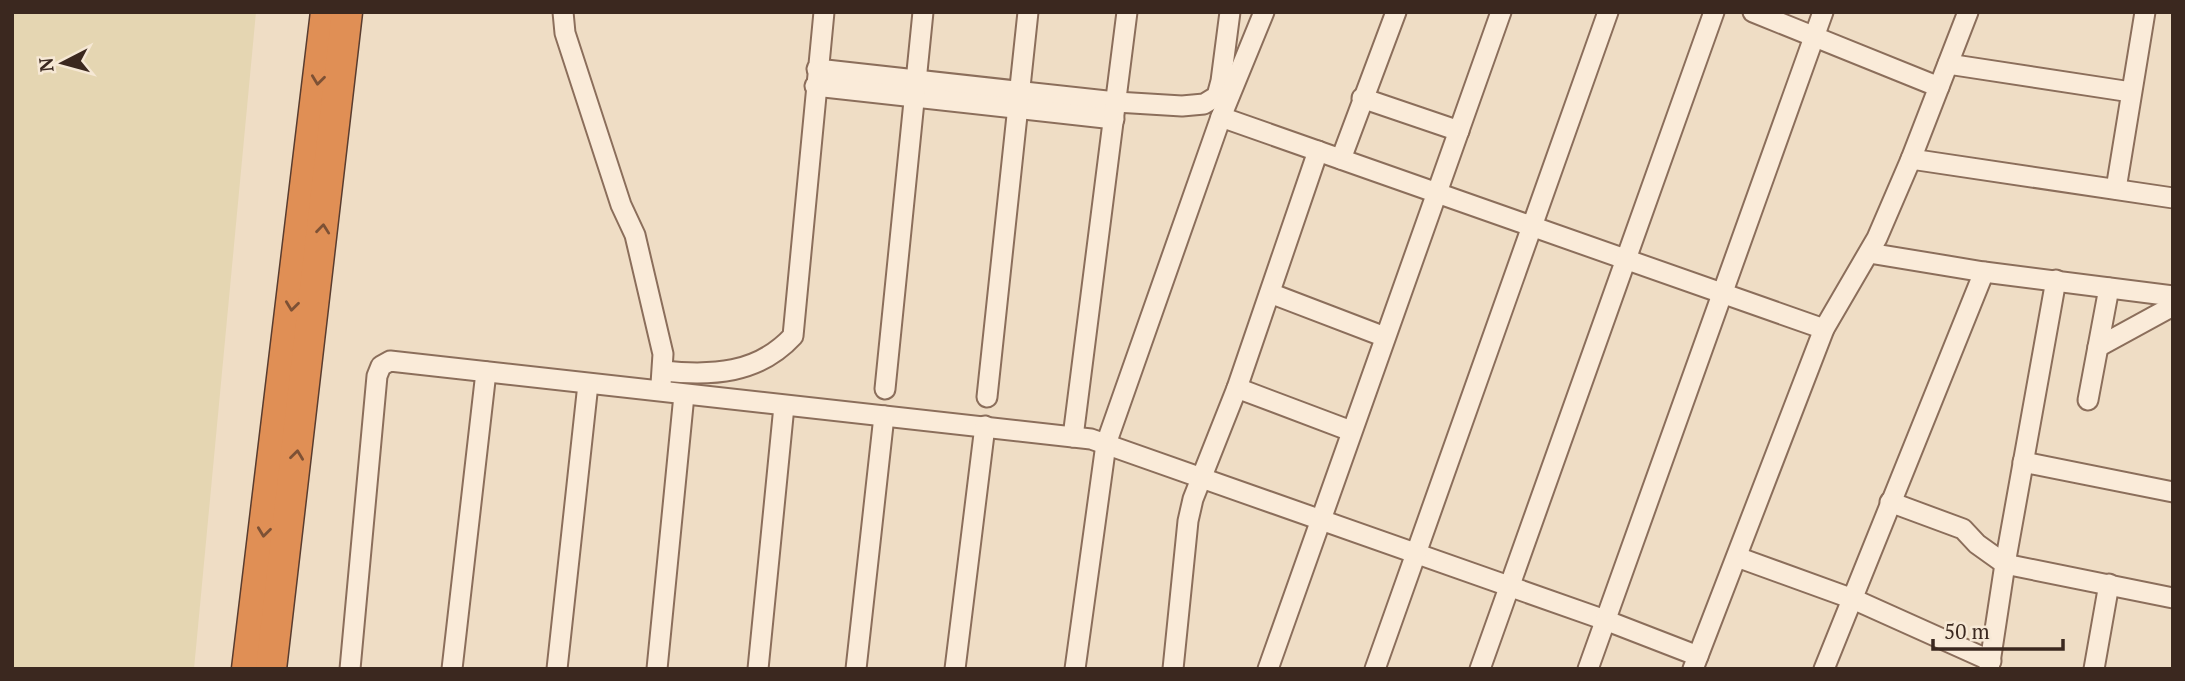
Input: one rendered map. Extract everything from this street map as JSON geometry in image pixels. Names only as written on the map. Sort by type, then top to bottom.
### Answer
[{"type":"highway","points":[[247,669],[326,12]]},
{"type":"highway","points":[[271,669],[347,12]]},
{"type":"street","points":[[563,12],[565,33],[621,205],[635,235],[649,290],[663,371],[659,392]]},
{"type":"street","points":[[663,371],[698,375],[747,366],[783,346],[793,335],[824,12]]},
{"type":"street","points":[[885,389],[923,12]]},
{"type":"street","points":[[988,397],[1028,12]]},
{"type":"street","points":[[1073,437],[1127,12]]},
{"type":"street","points":[[816,77],[1115,110],[1204,104],[1217,96],[1230,12]]},
{"type":"street","points":[[1075,669],[1106,444],[1221,117],[1264,12]]},
{"type":"street","points":[[1341,159],[1396,12]]},
{"type":"street","points":[[1268,669],[1501,12]]},
{"type":"street","points":[[1375,669],[1608,12]]},
{"type":"street","points":[[1480,669],[1714,12]]},
{"type":"street","points":[[1754,12],[1939,87]]},
{"type":"street","points":[[1588,669],[1823,12]]},
{"type":"street","points":[[350,669],[377,376],[381,366],[390,361],[985,426],[1106,444],[1605,620],[1696,663],[1824,329],[1869,253],[1911,159],[1968,12]]},
{"type":"street","points":[[2116,189],[2145,12]]},
{"type":"street","points":[[1948,64],[2131,92]]},
{"type":"street","points":[[1362,98],[1459,131]]},
{"type":"street","points":[[1221,117],[1824,329]]},
{"type":"street","points":[[1173,669],[1188,521],[1193,499],[1237,388],[1318,151]]},
{"type":"street","points":[[1911,159],[2173,198]]},
{"type":"street","points":[[1869,253],[1984,272],[2173,296]]},
{"type":"street","points":[[1824,669],[1984,272]]},
{"type":"street","points":[[1737,556],[1853,599],[1990,665],[2005,564],[2056,280]]},
{"type":"street","points":[[2088,400],[2109,288]]},
{"type":"street","points":[[1270,293],[1385,337]]},
{"type":"street","points":[[2098,347],[2173,306]]},
{"type":"street","points":[[452,669],[486,372]]},
{"type":"street","points":[[557,669],[587,384]]},
{"type":"street","points":[[1237,388],[1351,431]]},
{"type":"street","points":[[657,669],[684,395]]},
{"type":"street","points":[[758,669],[784,406]]},
{"type":"street","points":[[856,669],[884,416]]},
{"type":"street","points":[[955,669],[985,426]]},
{"type":"street","points":[[2023,462],[2173,492]]},
{"type":"street","points":[[1890,502],[1963,529],[1977,544],[2005,564],[2173,598]]},
{"type":"street","points":[[2094,669],[2109,584]]},
{"type":"shaded area","points":[[12,12],[256,12],[194,669],[12,669]]}]
